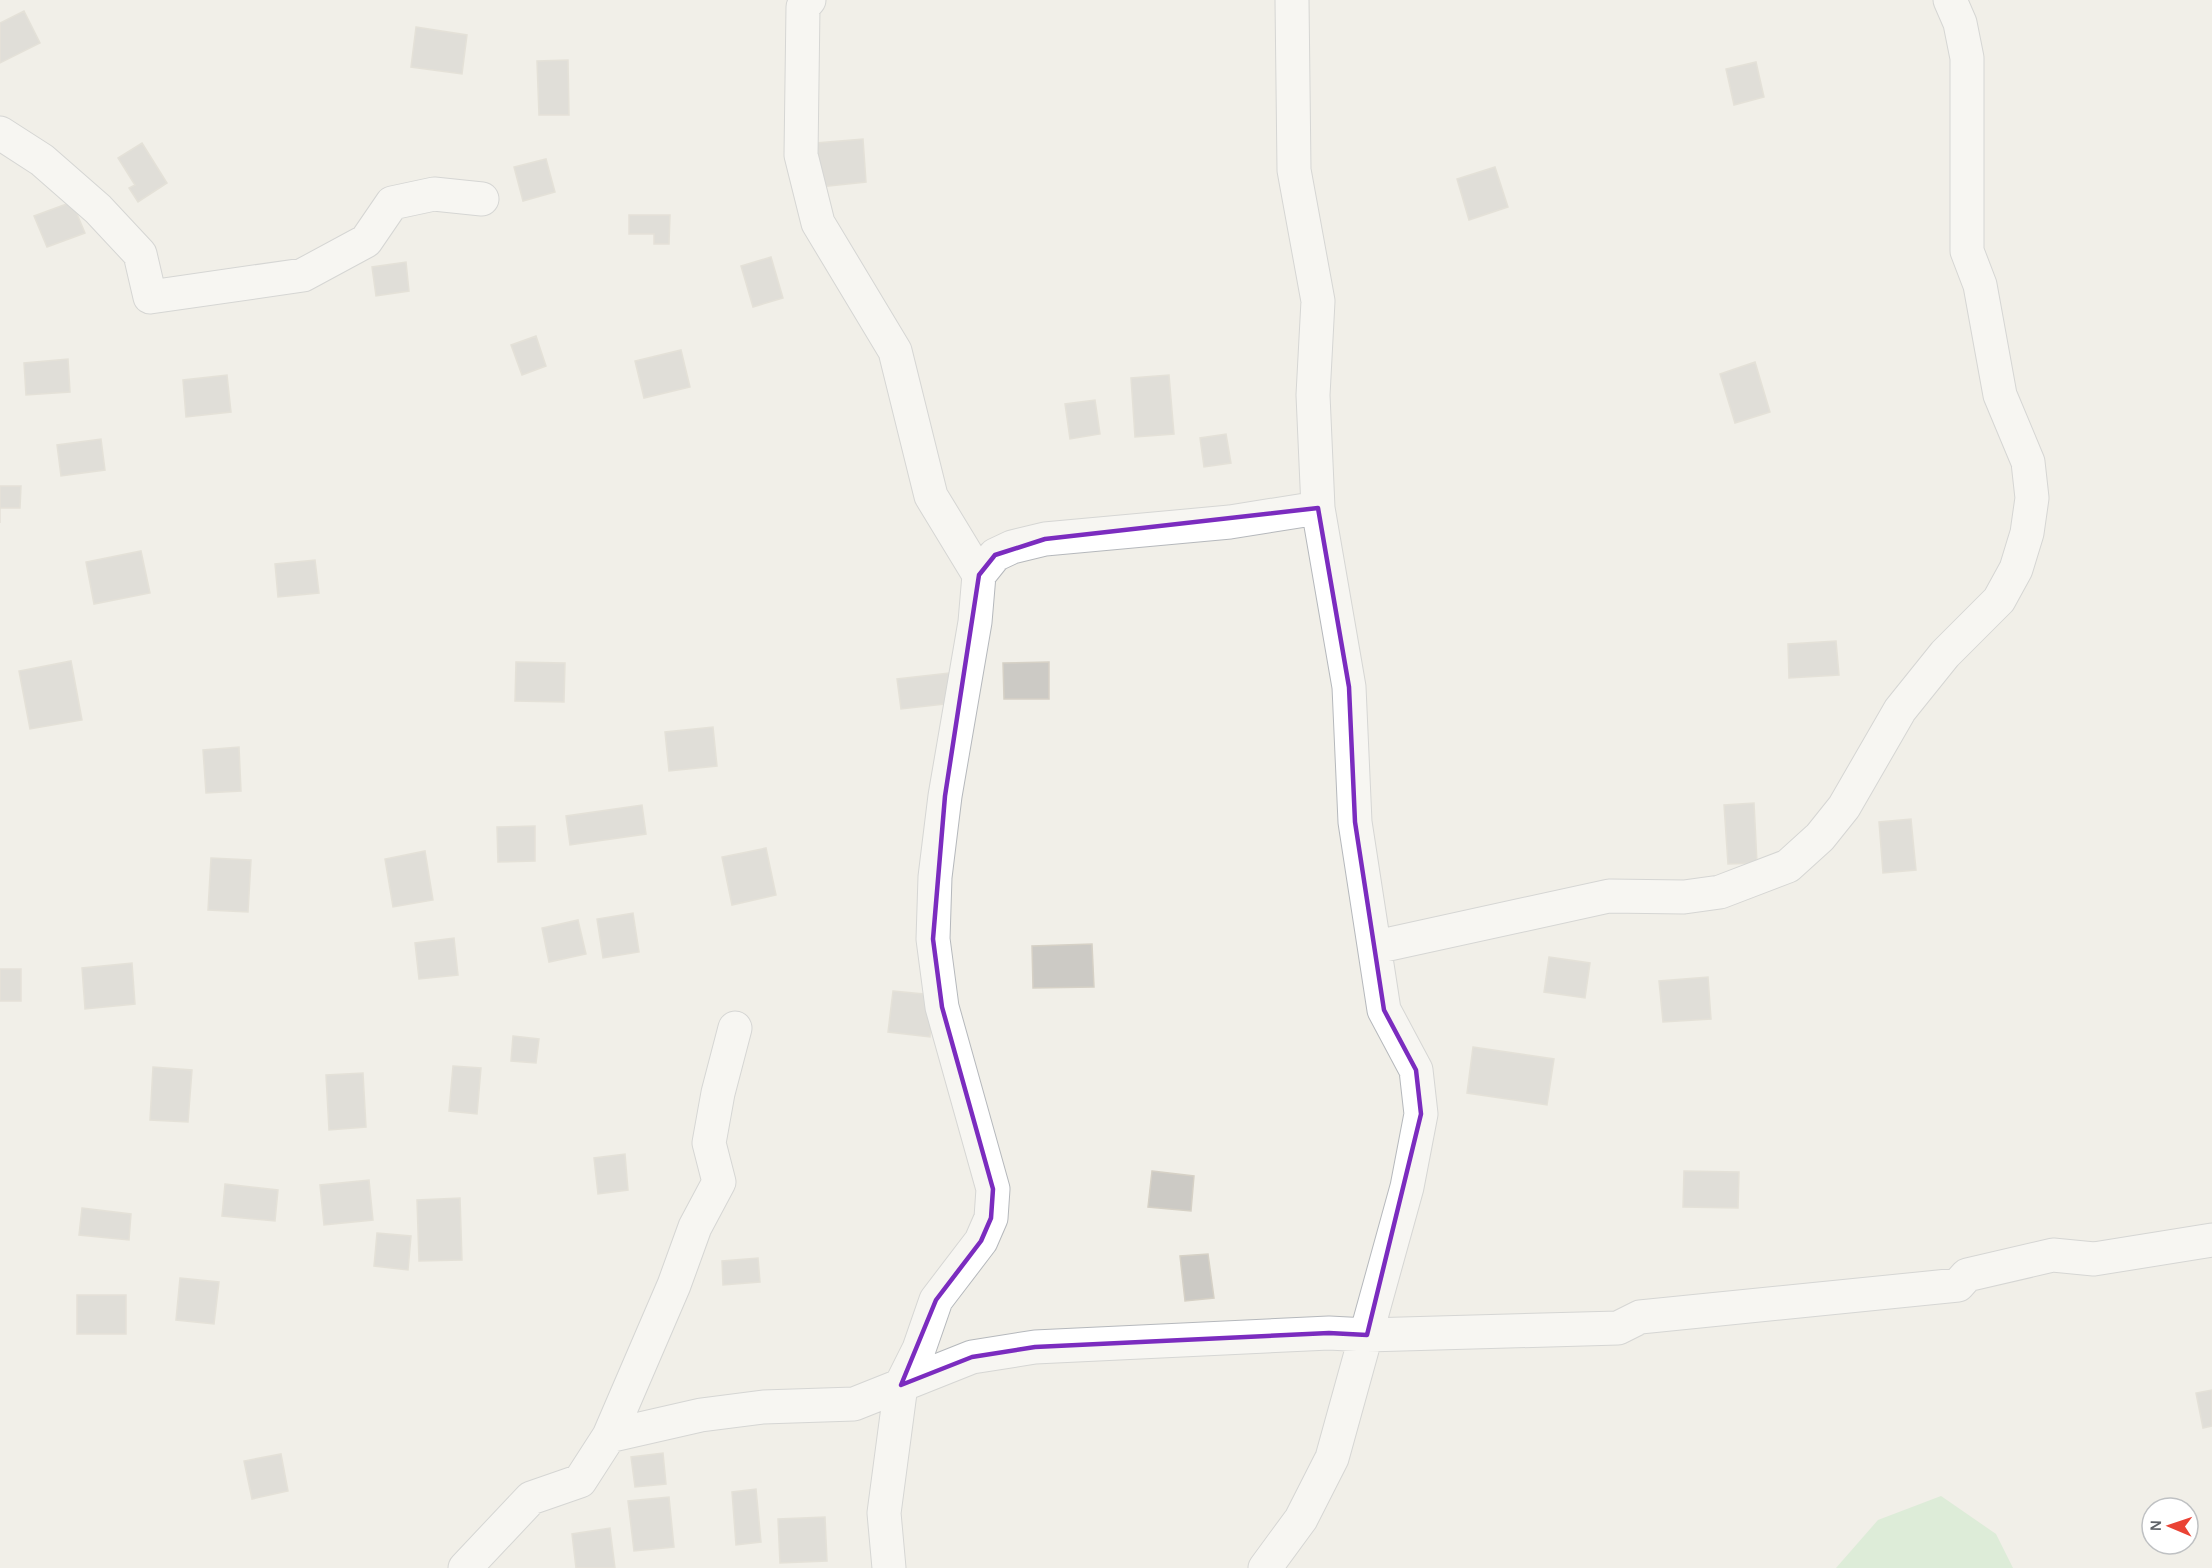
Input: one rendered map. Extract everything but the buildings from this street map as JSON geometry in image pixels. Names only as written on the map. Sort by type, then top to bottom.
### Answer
[{"type":"street","points":[[809,0],[803,7],[801,155],[818,223],[895,351],[931,496],[979,575]]},
{"type":"street","points":[[1265,1568],[1301,1519],[1332,1458],[1407,1187],[1421,1114],[1416,1070],[1384,1010],[1355,822],[1349,687],[1318,508],[1313,395],[1318,301],[1294,170],[1292,0]]},
{"type":"street","points":[[1376,947],[1609,896],[1684,897],[1720,892],[1788,866],[1820,837],[1844,807],[1900,710],[1945,654],[1999,600],[2016,569],[2027,533],[2032,498],[2028,462],[2000,395],[1980,285],[1967,251],[1967,58],[1960,23],[1950,0]]},
{"type":"street","points":[[0,133],[42,160],[98,209],[140,254],[150,297],[303,276],[366,241],[392,203],[434,194],[482,199]]},
{"type":"street","points":[[889,1568],[884,1513],[902,1385],[919,1349],[936,1300],[981,1241],[991,1218],[993,1189],[942,1007],[933,939],[938,854],[945,796],[975,622],[979,575],[995,555],[1011,547],[1046,539],[1230,522],[1318,508]]},
{"type":"street","points":[[465,1568],[531,1498],[580,1481],[609,1436],[674,1285],[695,1227],[719,1182],[709,1143],[718,1093],[735,1028]]},
{"type":"street","points":[[609,1436],[701,1415],[742,1410],[854,1404],[972,1357],[1035,1347],[1329,1333],[1367,1335],[1618,1328],[1640,1317],[1958,1285],[1967,1275],[2053,1255],[2094,1259],[2212,1240]]},
{"type":"highlighted area","points":[[1318,508],[1349,687],[1355,822],[1384,1010],[1416,1070],[1421,1114],[1367,1335],[1329,1333],[1035,1347],[972,1357],[901,1385],[936,1300],[981,1241],[991,1218],[993,1189],[942,1007],[933,939],[945,796],[979,575],[995,555],[1045,539]]},
{"type":"green space","points":[[1941,1496],[1996,1534],[2013,1568],[1836,1568],[1878,1520]]}]
